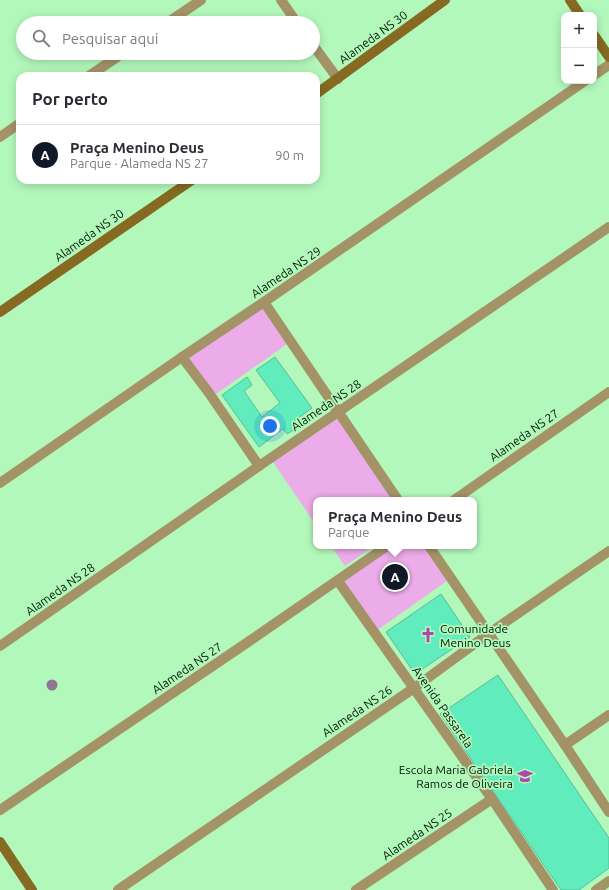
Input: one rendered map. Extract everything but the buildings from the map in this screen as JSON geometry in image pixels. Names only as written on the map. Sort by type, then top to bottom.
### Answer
[{"type":"street","points":[[177,16],[201,0]]},
{"type":"street","points":[[281,0],[292,16]]},
{"type":"street","name":"Alameda NS 30","points":[[320,91],[445,0]]},
{"type":"street","points":[[570,0],[578,12]]},
{"type":"street","points":[[597,40],[609,58]]},
{"type":"street","points":[[320,55],[338,79]]},
{"type":"street","points":[[95,72],[113,60]]},
{"type":"street","points":[[597,73],[609,65]]},
{"type":"street","name":"Alameda NS 29","points":[[0,483],[581,84]]},
{"type":"street","points":[[0,137],[16,126]]},
{"type":"street","name":"Alameda NS 30","points":[[0,312],[186,184]]},
{"type":"street","name":"Alameda NS 28","points":[[0,646],[259,466],[609,227]]},
{"type":"street","points":[[264,302],[396,497]]},
{"type":"street","points":[[182,357],[209,393],[259,466]]},
{"type":"street","name":"Alameda NS 27","points":[[458,497],[609,392]]},
{"type":"street","name":"Alameda NS 27","points":[[0,810],[383,549]]},
{"type":"street","points":[[431,549],[609,812]]},
{"type":"street","name":"Alameda NS 26","points":[[118,890],[414,688],[488,634],[609,551]]},
{"type":"street","name":"Avenida Passarela","points":[[338,580],[492,799],[553,890]]},
{"type":"street","points":[[565,745],[609,714]]},
{"type":"street","name":"Alameda NS 25","points":[[356,890],[492,799]]},
{"type":"street","points":[[0,842],[32,890]]},
{"type":"street","points":[[596,890],[609,881]]},
{"type":"shaded area","points":[[264,305],[290,342],[213,396],[186,357]]},
{"type":"shaded area","points":[[337,414],[394,497],[313,497],[313,521],[271,459]]},
{"type":"shaded area","points":[[333,549],[370,549],[345,566]]},
{"type":"shaded area","points":[[378,549],[431,549],[451,578],[376,631],[338,577]]},
{"type":"place","name":"Praça Menino Deus","points":[[395,577]]},
{"type":"place","name":"Comunidade Menino Deus","points":[[428,635]]},
{"type":"place","name":"Escola Maria Gabriela Ramos de Oliveira","points":[[525,776]]}]
